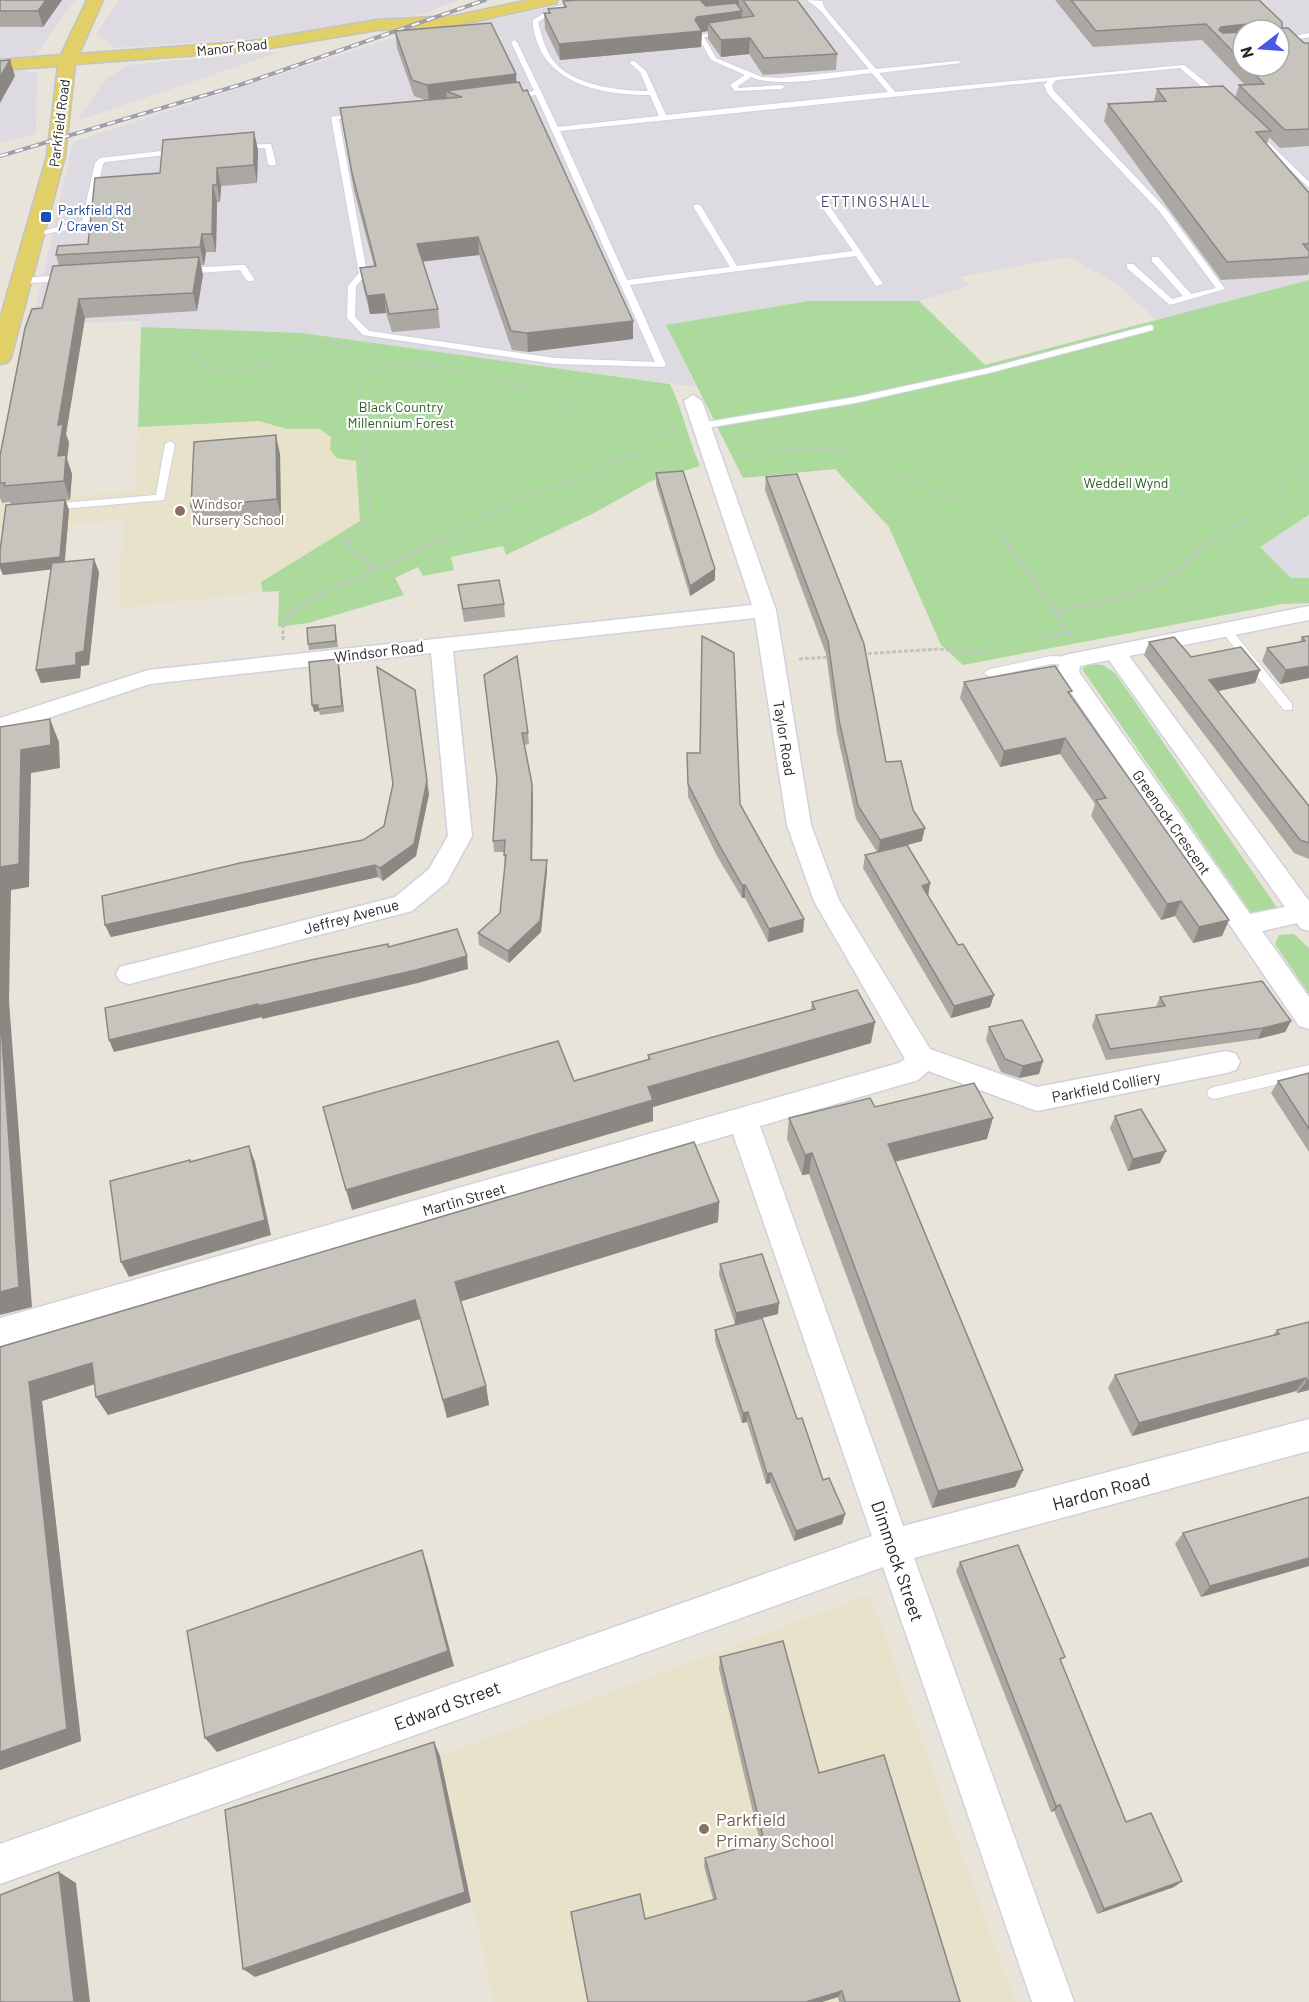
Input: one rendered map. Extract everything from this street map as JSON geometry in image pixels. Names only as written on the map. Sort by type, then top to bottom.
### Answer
[{"type":"main road","name":"Parkfield Road","points":[[0,357],[56,156],[67,61],[94,0]]},
{"type":"main road","name":"Manor Road","points":[[0,65],[252,46],[396,24],[455,21],[544,1]]},
{"type":"street","name":"Taylor Road","points":[[693,401],[765,610],[799,825],[827,901],[920,1057]]},
{"type":"street","name":"Windsor Road","points":[[0,726],[148,677],[765,610]]},
{"type":"street","points":[[1078,659],[1309,613]]},
{"type":"street","name":"Jeffrey Avenue","points":[[129,974],[403,904],[435,881],[448,864],[460,836],[441,644]]},
{"type":"street","points":[[1114,652],[1307,915],[1244,925]]},
{"type":"street","name":"Greenock Crescent","points":[[1078,659],[1068,672],[1309,1018]]},
{"type":"street","name":"Parkfield Colliery","points":[[920,1057],[1037,1099],[1226,1062]]},
{"type":"street","name":"Martin Street","points":[[0,1332],[908,1072],[917,1066],[920,1057]]},
{"type":"street","name":"Dimmock Street","points":[[743,1120],[1053,2002]]},
{"type":"street","name":"Hardon Road","points":[[893,1546],[1309,1435]]},
{"type":"street","name":"Edward Street","points":[[0,1864],[893,1546]]},
{"type":"lane","points":[[592,0],[556,8],[535,21],[540,45],[556,69],[574,78],[630,94],[652,93]]},
{"type":"lane","points":[[810,0],[822,9],[893,94]]},
{"type":"lane","points":[[819,0],[822,9]]},
{"type":"lane","points":[[729,32],[700,35],[713,59],[750,75],[780,80],[958,63]]},
{"type":"lane","points":[[1291,39],[1309,35]]},
{"type":"lane","points":[[369,113],[335,117],[363,273],[352,286],[351,318],[366,333],[555,361],[661,365],[556,129],[514,42]]},
{"type":"lane","points":[[632,62],[643,71],[663,118]]},
{"type":"lane","points":[[556,129],[1182,66],[1224,101]]},
{"type":"lane","points":[[750,75],[734,85],[737,90],[826,84]]},
{"type":"lane","points":[[1053,79],[1048,85],[1052,92],[1120,163],[1178,231],[1221,289],[1170,302],[1130,266]]},
{"type":"lane","points":[[504,97],[538,93]]},
{"type":"lane","points":[[1248,123],[1309,186]]},
{"type":"lane","points":[[232,148],[268,146],[272,164]]},
{"type":"lane","points":[[34,234],[78,226],[86,222],[99,163],[103,160],[188,151]]},
{"type":"lane","points":[[819,197],[879,284]]},
{"type":"lane","points":[[697,206],[735,269]]},
{"type":"lane","points":[[624,283],[858,254]]},
{"type":"lane","points":[[1155,259],[1190,297]]},
{"type":"lane","points":[[173,272],[242,267],[250,279]]},
{"type":"lane","points":[[21,281],[80,278]]},
{"type":"lane","points":[[701,426],[855,400],[989,370],[1150,328]]},
{"type":"lane","points":[[34,508],[160,498],[170,444]]},
{"type":"lane","points":[[1226,630],[1288,707]]},
{"type":"lane","points":[[990,673],[1051,660],[1078,659]]},
{"type":"lane","points":[[1214,1093],[1309,1071]]},
{"type":"path","points":[[181,344],[189,356],[207,368],[233,373],[321,343],[361,349]]},
{"type":"path","points":[[427,358],[445,368]]},
{"type":"path","points":[[374,570],[345,542],[362,528],[369,513],[359,380],[374,368],[390,363],[409,362],[487,374],[529,393],[550,397],[597,428],[603,452],[616,462]]},
{"type":"path","points":[[282,662],[283,626],[293,611],[320,595],[441,541],[518,499],[576,480],[646,450],[658,436],[677,428],[701,426]]},
{"type":"path","points":[[713,461],[799,448],[837,448],[987,513],[1069,633],[1078,659]]},
{"type":"path","points":[[1055,612],[1147,588],[1174,573],[1198,549],[1261,510],[1290,479],[1309,465]]},
{"type":"path","points":[[1035,640],[1069,633]]},
{"type":"path","points":[[856,655],[938,649],[978,653],[989,650]]},
{"type":"path","points":[[773,661],[832,657]]},
{"type":"shaded area","points":[[0,0],[75,0],[34,57],[0,61]]},
{"type":"shaded area","points":[[119,0],[459,0],[422,14],[258,38],[115,48],[96,34]]},
{"type":"shaded area","points":[[576,0],[1309,0],[1309,280],[1158,321],[1114,282],[1068,257],[960,277],[970,286],[919,301],[808,301],[666,325],[696,387],[302,333],[141,327],[141,321],[32,324],[73,142],[408,33],[507,17]]},
{"type":"shaded area","points":[[283,51],[77,121],[105,79],[128,65]]},
{"type":"shaded area","points":[[17,70],[37,73],[36,134],[0,143],[0,72]]},
{"type":"shaded area","name":"Windsor Nursery School","points":[[353,416],[360,521],[261,582],[263,592],[119,608],[123,520],[0,531],[0,503],[136,490],[138,427]]},
{"type":"shaded area","points":[[1309,516],[1309,578],[1291,578],[1259,547]]},
{"type":"shaded area","name":"Parkfield Primary School","points":[[870,1594],[1015,2002],[494,2002],[440,1756]]},
{"type":"green space","name":"Weddell Wynd","points":[[1309,280],[1309,515],[1260,547],[1291,578],[1309,578],[1309,603],[1282,604],[963,665],[941,645],[889,527],[835,469],[743,478],[666,325],[808,301],[919,301],[985,365]]},
{"type":"green space","name":"Black Country Millennium Forest","points":[[141,327],[302,333],[670,384],[700,466],[651,481],[596,512],[506,555],[503,546],[451,557],[454,570],[423,576],[418,567],[395,578],[404,595],[308,623],[278,627],[279,591],[263,592],[261,582],[360,521],[356,461],[337,458],[330,450],[331,437],[320,429],[287,429],[259,421],[138,427]]},
{"type":"green space","points":[[1090,664],[1103,665],[1116,674],[1278,909],[1252,914],[1082,669]]},
{"type":"green space","points":[[1294,934],[1309,948],[1309,994],[1275,944],[1279,935]]},
{"type":"building","points":[[0,0],[46,0],[38,11],[0,11]]},
{"type":"building","points":[[705,0],[701,1],[706,6],[736,3],[742,11],[697,17],[695,20],[702,31],[559,44],[544,13],[550,13],[548,9],[566,7],[563,1]]},
{"type":"building","points":[[743,0],[797,0],[837,54],[764,58],[750,38],[721,40],[708,23],[754,16]]},
{"type":"building","points":[[1071,0],[1259,0],[1278,18],[1231,18],[1231,26],[1221,27],[1219,30],[1223,33],[1231,33],[1231,50],[1206,24],[1096,31]]},
{"type":"building","points":[[491,23],[516,74],[427,85],[412,80],[395,31]]},
{"type":"building","points":[[1291,31],[1304,43],[1309,43],[1309,129],[1285,130],[1239,85],[1264,84],[1258,78],[1291,78]]},
{"type":"building","points":[[10,60],[0,77],[0,61]]},
{"type":"building","points":[[519,82],[523,91],[527,90],[633,321],[527,333],[511,331],[478,237],[417,244],[438,309],[389,314],[384,294],[367,296],[360,268],[376,266],[352,173],[340,108],[462,97],[446,91]]},
{"type":"building","points":[[1223,86],[1271,131],[1256,132],[1309,193],[1309,244],[1303,244],[1309,251],[1309,257],[1227,262],[1108,104],[1166,101],[1157,89]]},
{"type":"building","points":[[254,132],[254,165],[217,168],[217,185],[213,185],[212,234],[202,234],[200,247],[56,255],[58,246],[88,244],[95,178],[160,173],[163,140]]},
{"type":"building","points":[[199,257],[193,293],[79,299],[58,425],[63,424],[58,456],[66,455],[64,481],[4,486],[5,483],[0,483],[0,456],[25,328],[32,309],[42,308],[53,266]]},
{"type":"building","points":[[276,435],[277,499],[191,507],[194,442]]},
{"type":"building","points":[[683,471],[715,569],[690,586],[656,473]]},
{"type":"building","points":[[797,474],[864,644],[886,762],[901,761],[913,810],[925,828],[880,840],[858,806],[839,720],[828,641],[766,477]]},
{"type":"building","points":[[65,500],[60,557],[0,564],[6,505]]},
{"type":"building","points":[[94,559],[84,651],[76,653],[76,665],[36,670],[52,563]]},
{"type":"building","points":[[499,580],[504,604],[463,609],[458,585]]},
{"type":"building","points":[[335,625],[336,641],[308,644],[307,628]]},
{"type":"building","points":[[702,636],[734,653],[740,804],[804,919],[769,929],[745,885],[742,885],[718,843],[688,784],[687,753],[700,753]]},
{"type":"building","points":[[1309,636],[1309,666],[1286,670],[1267,648],[1305,641],[1302,637]]},
{"type":"building","points":[[1174,637],[1191,657],[1241,647],[1260,670],[1209,680],[1309,806],[1309,843],[1300,840],[1149,642]]},
{"type":"building","points":[[517,656],[528,733],[522,733],[532,784],[531,860],[547,860],[540,921],[508,951],[478,933],[500,913],[506,855],[504,855],[505,840],[493,841],[497,780],[484,675]]},
{"type":"building","points":[[338,659],[342,706],[318,709],[318,705],[312,705],[309,662]]},
{"type":"building","points":[[1055,666],[1072,691],[1068,692],[1229,920],[1199,927],[1181,901],[1167,904],[1096,800],[1106,798],[1065,738],[1004,751],[964,682]]},
{"type":"building","points":[[377,667],[415,690],[427,781],[414,844],[380,868],[375,865],[105,925],[102,896],[240,863],[363,840],[384,826],[393,784]]},
{"type":"building","points":[[50,719],[51,745],[21,750],[19,864],[0,867],[0,727]]},
{"type":"building","points":[[907,845],[930,883],[922,886],[958,945],[963,944],[994,995],[954,1006],[865,855]]},
{"type":"building","points":[[457,929],[467,956],[416,970],[258,1006],[258,1004],[109,1040],[105,1008],[311,960],[388,944],[388,947]]},
{"type":"building","points":[[1262,981],[1291,1021],[1263,1028],[1110,1049],[1096,1015],[1165,1006],[1160,997]]},
{"type":"building","points":[[857,990],[875,1022],[648,1087],[653,1100],[346,1190],[323,1107],[558,1041],[574,1081],[650,1059],[648,1055],[815,1009],[812,1002]]},
{"type":"building","points":[[0,1011],[19,1287],[0,1292]]},
{"type":"building","points":[[1022,1020],[1043,1061],[1023,1066],[1005,1059],[989,1027]]},
{"type":"building","points":[[1309,1073],[1309,1129],[1278,1081]]},
{"type":"building","points":[[974,1083],[993,1118],[888,1144],[1023,1470],[938,1491],[812,1153],[805,1155],[789,1118],[870,1098],[875,1107]]},
{"type":"building","points":[[1141,1109],[1166,1151],[1133,1159],[1115,1116]]},
{"type":"building","points":[[694,1142],[719,1202],[455,1282],[486,1386],[443,1400],[415,1300],[96,1397],[92,1363],[29,1382],[67,1729],[0,1752],[0,1347]]},
{"type":"building","points":[[249,1146],[265,1220],[121,1262],[110,1181]]},
{"type":"building","points":[[762,1254],[779,1303],[736,1313],[720,1264]]},
{"type":"building","points":[[762,1318],[797,1419],[802,1418],[823,1480],[829,1478],[845,1514],[796,1531],[771,1473],[767,1474],[748,1412],[743,1413],[715,1330]]},
{"type":"building","points":[[1309,1322],[1309,1380],[1307,1381],[1306,1378],[1139,1423],[1115,1375],[1279,1334],[1277,1330]]},
{"type":"building","points":[[1309,1497],[1309,1558],[1210,1586],[1183,1533]]},
{"type":"building","points":[[1018,1545],[1065,1657],[1060,1659],[1126,1822],[1151,1813],[1182,1881],[1104,1909],[1060,1805],[1056,1806],[960,1562]]},
{"type":"building","points":[[422,1550],[448,1651],[205,1738],[187,1631]]},
{"type":"building","points":[[783,1641],[819,1773],[884,1755],[960,2002],[845,2002],[842,1991],[806,2002],[588,2002],[571,1912],[640,1894],[645,1919],[716,1899],[705,1858],[764,1841],[720,1657]]},
{"type":"building","points":[[434,1742],[465,1892],[243,1969],[225,1810]]},
{"type":"building","points":[[59,1872],[74,2002],[0,2002],[0,1895]]},
{"type":"railway","points":[[0,156],[243,84],[485,0]]},
{"type":"place","name":"Parkfield Rd / Craven St","points":[[46,217]]},
{"type":"place","name":"Windsor Nursery School","points":[[180,511]]},
{"type":"place","name":"Parkfield Primary School","points":[[704,1829]]},
{"type":"district","name":"ETTINGSHALL","points":[[876,201]]}]
